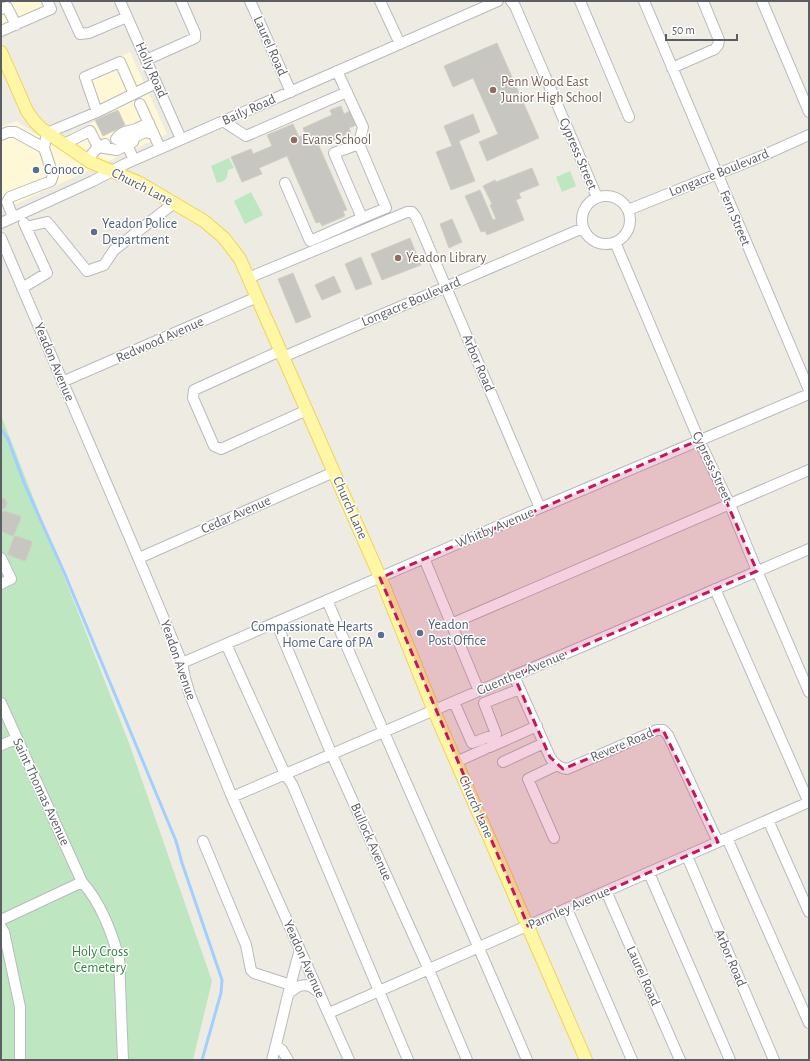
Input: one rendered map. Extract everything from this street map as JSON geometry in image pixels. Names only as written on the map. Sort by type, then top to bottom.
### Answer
[{"type":"main road","name":"Church Lane","points":[[1,52],[4,65],[27,110],[38,125],[87,160],[140,183],[204,221],[224,238],[240,259],[380,578],[456,762],[586,1060]]},
{"type":"street","points":[[1,31],[52,9],[48,1]]},
{"type":"street","points":[[65,1],[80,34],[89,33],[127,17]]},
{"type":"street","name":"Holly Road","points":[[120,1],[181,139]]},
{"type":"street","points":[[146,60],[195,38],[195,33],[181,1]]},
{"type":"street","name":"Laurel Road","points":[[250,1],[291,92]]},
{"type":"street","points":[[380,1],[400,44]]},
{"type":"street","name":"Baily Road","points":[[1,222],[93,181],[160,148],[498,1]]},
{"type":"street","name":"Cypress Street","points":[[511,1],[515,6],[597,197]]},
{"type":"street","points":[[580,1],[630,117]]},
{"type":"street","name":"Fern Street","points":[[644,1],[809,390]]},
{"type":"street","points":[[672,68],[715,49],[718,45],[719,40],[703,1]]},
{"type":"street","points":[[762,1],[809,112]]},
{"type":"street","points":[[1,9],[7,7],[16,25]]},
{"type":"street","points":[[97,112],[85,77],[120,62],[134,94]]},
{"type":"street","points":[[285,183],[310,241],[386,208],[359,144],[363,127],[337,71]]},
{"type":"street","points":[[22,288],[47,273],[26,228],[4,201],[10,197],[52,181],[52,175],[44,148],[48,133],[97,112],[156,83]]},
{"type":"street","points":[[223,121],[246,136],[347,92]]},
{"type":"street","points":[[140,104],[160,148]]},
{"type":"street","points":[[87,160],[98,147],[116,139],[118,135],[129,130],[151,129]]},
{"type":"street","points":[[98,147],[117,150],[130,144],[135,137],[151,129]]},
{"type":"street","points":[[64,144],[90,131],[98,147]]},
{"type":"street","points":[[1,135],[8,132],[15,132],[44,148]]},
{"type":"street","name":"Longacre Boulevard","points":[[628,210],[762,156],[809,135]]},
{"type":"street","points":[[130,144],[134,160]]},
{"type":"street","points":[[359,144],[334,153],[362,218]]},
{"type":"street","points":[[607,196],[616,198],[624,204],[628,210],[630,220],[628,231],[621,239],[615,242],[605,244],[596,242],[588,236],[583,228],[582,216],[584,208],[590,201],[597,197],[607,196]]},
{"type":"street","points":[[40,205],[47,222],[87,271],[104,265],[114,250],[174,202]]},
{"type":"street","name":"Arbor Road","points":[[248,278],[407,212],[412,212],[416,217],[446,286],[540,508]]},
{"type":"street","points":[[26,228],[47,222]]},
{"type":"street","name":"Longacre Boulevard","points":[[306,410],[221,449],[214,446],[193,398],[194,390],[583,228]]},
{"type":"street","name":"Yeadon Avenue","points":[[1,238],[139,558],[182,663],[190,694],[232,797],[321,994],[349,1060]]},
{"type":"street","name":"Cypress Street","points":[[615,242],[699,440],[730,505],[809,692]]},
{"type":"street","name":"Redwood Avenue","points":[[62,382],[257,297]]},
{"type":"street","name":"Whitby Avenue","points":[[182,663],[540,508],[809,394]]},
{"type":"street","points":[[451,624],[809,470]]},
{"type":"street","name":"Cedar Avenue","points":[[139,558],[334,472]]},
{"type":"street","name":"Guenther Avenue","points":[[232,797],[809,549]]},
{"type":"street","points":[[1,558],[11,579],[1,584]]},
{"type":"street","points":[[424,558],[479,691]]},
{"type":"street","points":[[715,589],[809,802]]},
{"type":"street","points":[[327,600],[383,732],[479,947],[527,1060]]},
{"type":"street","name":"Bullock Avenue","points":[[276,622],[332,755],[467,1060]]},
{"type":"street","points":[[226,644],[292,784],[408,1060]]},
{"type":"street","points":[[514,676],[552,761],[557,766],[528,779],[554,838]]},
{"type":"street","points":[[454,702],[472,743],[496,734],[484,703],[520,689]]},
{"type":"street","name":"Saint Thomas Avenue","points":[[1,703],[82,882],[91,891],[100,908],[119,958],[123,1060]]},
{"type":"street","points":[[456,762],[537,726]]},
{"type":"street","name":"Revere Road","points":[[557,766],[567,769],[657,730],[663,730],[668,735],[722,840]]},
{"type":"street","points":[[1,745],[16,739]]},
{"type":"street","points":[[503,762],[544,744]]},
{"type":"street","name":"Parmley Avenue","points":[[329,1013],[809,802]]},
{"type":"street","points":[[768,820],[809,912]]},
{"type":"street","points":[[722,840],[809,1023]]},
{"type":"street","points":[[203,841],[246,945],[251,970],[254,973],[293,985],[308,985],[321,994]]},
{"type":"street","name":"Arbor Road","points":[[686,856],[774,1060]]},
{"type":"street","points":[[649,873],[730,1060]]},
{"type":"street","points":[[1,920],[82,882]]},
{"type":"street","name":"Laurel Road","points":[[606,891],[680,1060]]},
{"type":"street","points":[[567,909],[632,1060]]},
{"type":"street","points":[[1,927],[4,932],[20,1007],[20,1060]]},
{"type":"street","points":[[272,1060],[293,985],[300,950]]},
{"type":"street","points":[[276,1046],[282,1050],[288,1060]]},
{"type":"highlighted area","points":[[699,440],[757,571],[514,676],[550,757],[563,769],[657,730],[663,730],[718,842],[528,926],[380,578]]},
{"type":"shaded area","points":[[1,1],[52,1],[55,9],[2,37]]},
{"type":"shaded area","points":[[130,52],[167,134],[1,211],[1,127],[16,121],[60,150],[71,133],[98,120],[82,74]]},
{"type":"green space","points":[[229,158],[234,168],[228,170],[226,178],[217,183],[211,166]]},
{"type":"green space","points":[[570,171],[576,186],[562,192],[556,177]]},
{"type":"green space","points":[[251,192],[263,215],[245,224],[234,201]]},
{"type":"green space","name":"Holy Cross Cemetery","points":[[1,415],[129,743],[212,981],[193,1060],[1,1060]]},
{"type":"building","points":[[497,43],[539,138],[487,161],[479,142],[498,134],[473,78],[453,87],[444,66]]},
{"type":"building","points":[[341,106],[344,114],[350,111],[356,125],[349,128],[351,133],[319,146],[347,210],[343,211],[345,216],[322,226],[320,222],[316,223],[287,156],[259,168],[262,174],[242,182],[231,157],[251,149],[253,154],[272,146],[267,135],[293,124],[299,137],[305,134],[303,128],[332,115],[330,110]]},
{"type":"building","points":[[118,110],[125,125],[103,136],[95,120]]},
{"type":"building","points":[[473,114],[480,132],[459,141],[475,181],[451,190],[436,152],[452,146],[444,126]]},
{"type":"building","points":[[532,168],[539,185],[519,193],[521,198],[516,200],[524,220],[487,235],[485,231],[481,232],[465,196],[480,190],[493,220],[496,219],[490,205],[492,204],[483,186],[495,180],[496,182]]},
{"type":"building","points":[[452,219],[462,242],[449,248],[440,224]]},
{"type":"building","points":[[410,238],[421,265],[382,280],[371,254]]},
{"type":"building","points":[[361,257],[372,284],[356,290],[345,264]]},
{"type":"building","points":[[293,273],[311,317],[296,323],[278,279]]},
{"type":"building","points":[[334,276],[341,292],[322,300],[315,285]]},
{"type":"building","points":[[1,497],[5,499],[7,503],[6,507],[1,510]]},
{"type":"building","points":[[4,511],[20,516],[21,518],[14,535],[12,536],[1,531],[1,515]]},
{"type":"building","points":[[16,536],[31,541],[32,543],[26,560],[24,561],[9,555],[8,553],[14,537]]},
{"type":"waterway","points":[[1,429],[8,439],[24,483],[64,572],[176,841],[182,863],[222,980],[221,993],[202,1060]]},
{"type":"place","name":"Penn Wood East Junior High School","points":[[493,90]]},
{"type":"place","name":"Evans School","points":[[294,140]]},
{"type":"place","name":"Conoco","points":[[36,170]]},
{"type":"place","name":"Yeadon Police Department","points":[[94,232]]},
{"type":"place","name":"Yeadon Library","points":[[398,258]]},
{"type":"place","name":"Yeadon Post Office","points":[[420,633]]},
{"type":"place","name":"Compassionate Hearts Home Care of PA","points":[[381,635]]}]
